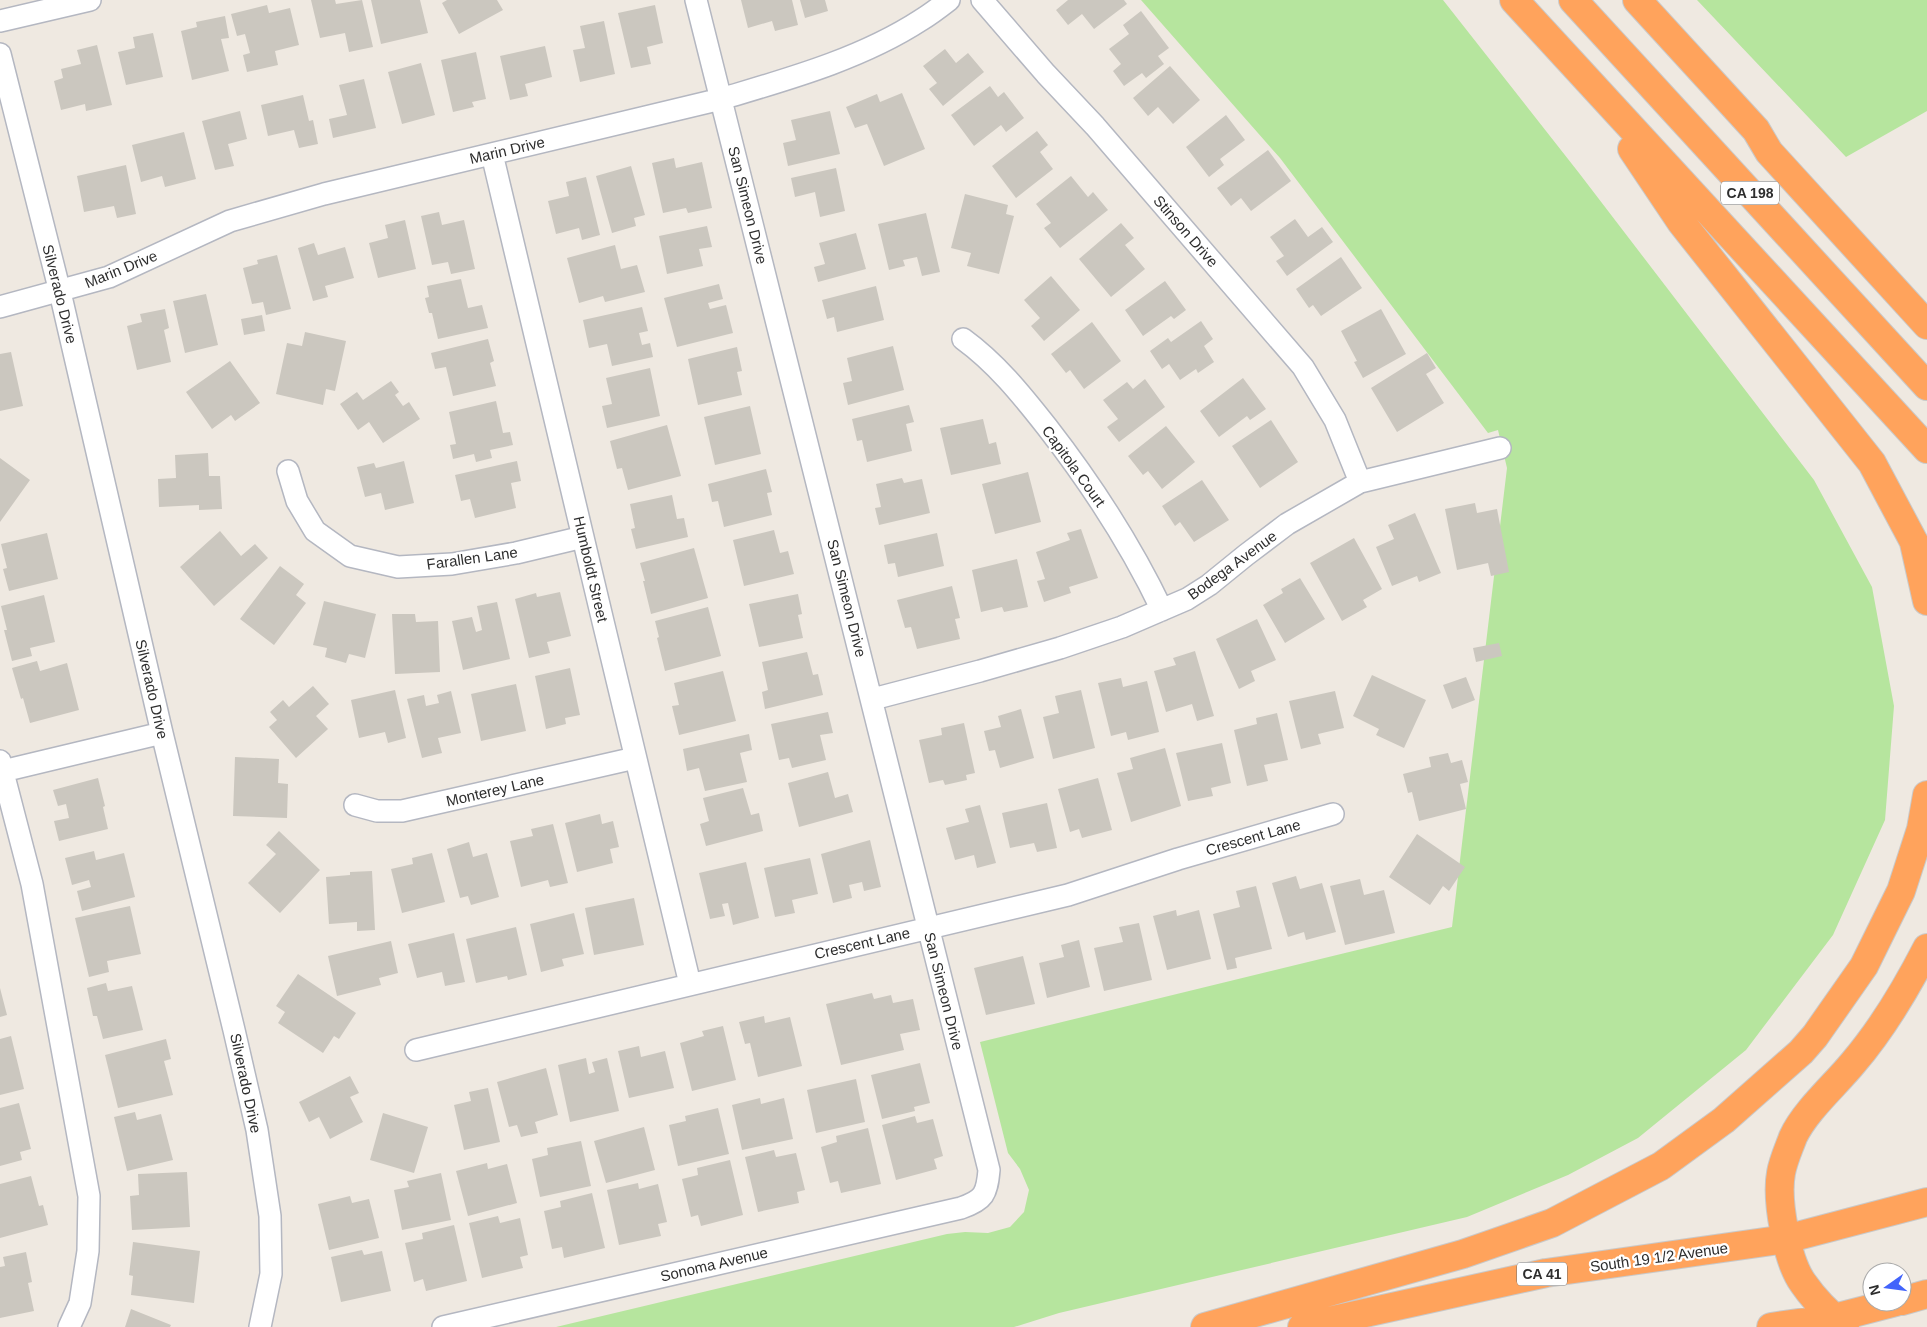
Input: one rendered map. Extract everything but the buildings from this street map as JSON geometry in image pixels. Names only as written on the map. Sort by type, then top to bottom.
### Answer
[{"type":"highway","name":"CA 198","points":[[1514,0],[1927,449]]},
{"type":"highway","name":"CA 198","points":[[1572,0],[1927,386]]},
{"type":"highway","name":"CA 198","points":[[1638,0],[1756,130],[1769,152],[1927,326]]},
{"type":"highway","points":[[1581,73],[1681,222],[1872,463],[1920,552],[1927,601]]},
{"type":"highway","points":[[1756,130],[1775,142],[1927,303]]},
{"type":"highway","points":[[1204,1327],[1463,1254],[1552,1223],[1661,1166],[1724,1120],[1801,1052],[1815,1036],[1864,966],[1901,891],[1921,829],[1927,795]]},
{"type":"highway","points":[[1839,1322],[1802,1283],[1791,1259],[1780,1196],[1781,1172],[1794,1135],[1818,1102],[1853,1063],[1888,1018],[1927,948]]},
{"type":"highway","name":"South 19 1/2 Avenue","points":[[1302,1327],[1546,1273],[1786,1239],[1927,1202]]},
{"type":"highway","points":[[1912,1298],[1927,1294]]},
{"type":"highway","points":[[1771,1327],[1839,1322],[1868,1312]]},
{"type":"street","points":[[0,21],[90,0]]},
{"type":"street","name":"San Simeon Drive","points":[[696,0],[990,1170],[984,1196]]},
{"type":"street","name":"Marin Drive","points":[[0,307],[109,277],[230,221],[324,194],[721,99],[800,74],[880,43],[921,21],[949,0]]},
{"type":"street","name":"Stinson Drive","points":[[982,0],[1303,366],[1335,420],[1360,482]]},
{"type":"street","name":"Silverado Drive","points":[[0,54],[60,292],[257,1130],[270,1216],[271,1274],[260,1327]]},
{"type":"street","name":"Humboldt Street","points":[[492,154],[561,436],[635,758],[690,984]]},
{"type":"street","name":"Capitola Court","points":[[963,339],[986,355],[1022,395],[1070,456],[1140,564],[1162,610]]},
{"type":"street","name":"Bodega Avenue","points":[[873,699],[1060,648],[1122,627],[1187,599],[1209,585],[1246,554],[1287,524],[1360,482],[1500,448]]},
{"type":"street","name":"Farallen Lane","points":[[288,471],[297,501],[315,531],[350,556],[398,567],[452,564],[516,553],[583,537]]},
{"type":"street","points":[[69,1327],[80,1303],[88,1251],[89,1196],[32,884],[1,766],[162,732]]},
{"type":"street","name":"Monterey Lane","points":[[355,806],[377,811],[402,811],[635,758]]},
{"type":"street","name":"Crescent Lane","points":[[416,1050],[1068,895],[1178,859],[1333,814]]},
{"type":"street","name":"Sonoma Avenue","points":[[443,1327],[961,1208],[974,1204],[984,1196]]},
{"type":"green space","points":[[1141,0],[1443,0],[1579,173],[1814,480],[1872,587],[1894,706],[1885,820],[1833,935],[1746,1050],[1638,1138],[1568,1175],[1467,1217],[1059,1313],[1014,1327],[556,1327],[947,1234],[965,1232],[988,1233],[1010,1227],[1024,1212],[1029,1190],[1020,1169],[1008,1153],[980,1042],[1452,927],[1507,468],[1498,430],[1488,433],[1280,158]]},
{"type":"green space","points":[[1697,0],[1927,0],[1927,111],[1846,157]]}]
